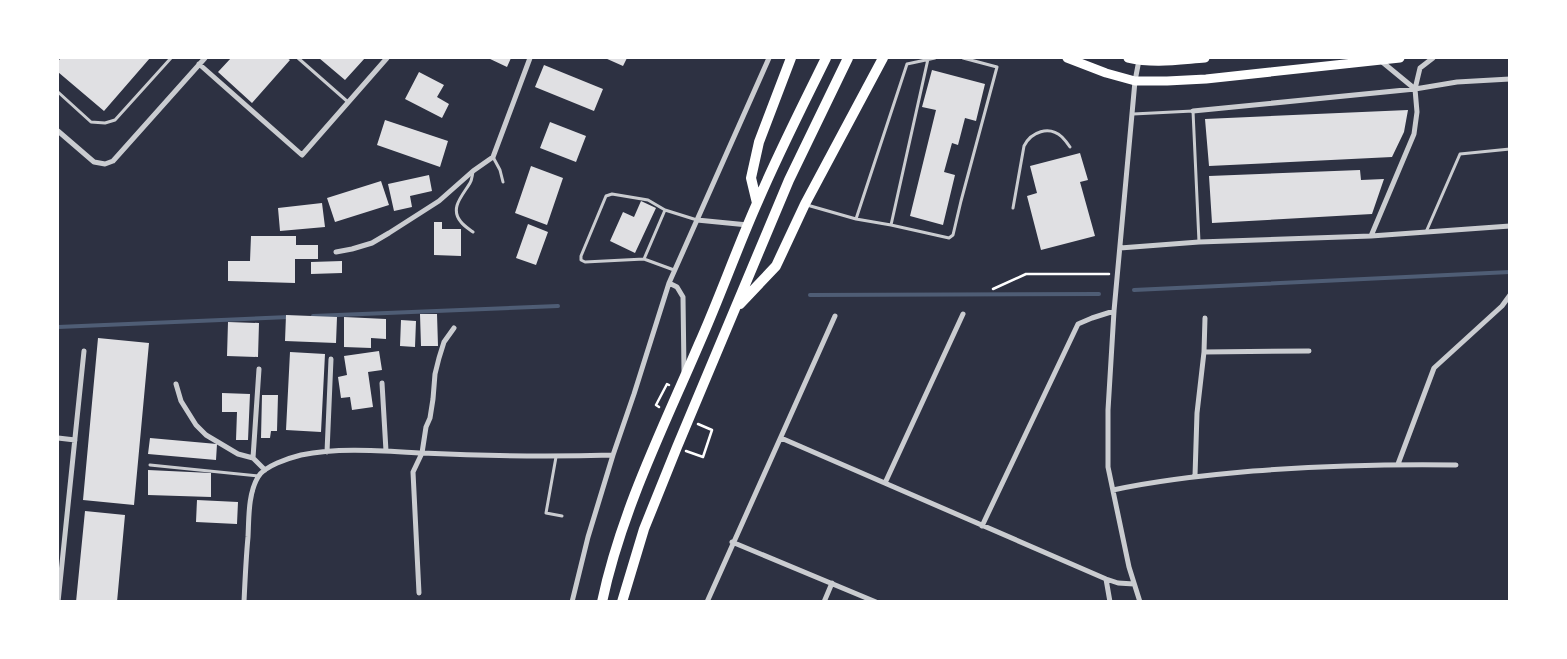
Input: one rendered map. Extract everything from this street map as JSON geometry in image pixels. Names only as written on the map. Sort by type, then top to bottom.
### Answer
[{"type":"highway","points":[[757,203],[751,178],[759,142],[792,58]]},
{"type":"highway","points":[[602,602],[623,529],[642,478],[757,203],[826,58]]},
{"type":"highway","points":[[622,602],[644,528],[734,309],[790,180],[848,58]]},
{"type":"highway","points":[[734,309],[776,266],[804,204],[883,58]]},
{"type":"main road","points":[[1067,58],[1106,73],[1135,80],[1166,81],[1206,79],[1400,58]]},
{"type":"main road","points":[[1128,58],[1162,62],[1205,58]]},
{"type":"street","points":[[58,131],[94,162],[105,164],[113,161],[205,58]]},
{"type":"street","points":[[199,64],[302,155],[387,58]]},
{"type":"street","points":[[336,252],[372,243],[389,233],[439,201],[493,156],[530,58]]},
{"type":"street","points":[[572,602],[588,537],[669,283],[770,58]]},
{"type":"street","points":[[1371,236],[1414,134],[1417,112],[1415,89],[1420,68],[1433,58]]},
{"type":"street","points":[[1138,60],[1114,311],[1108,410],[1108,468],[1129,567],[1140,602]]},
{"type":"street","points":[[1380,60],[1415,89]]},
{"type":"street","points":[[1193,111],[1415,89],[1457,82],[1510,79]]},
{"type":"street","points":[[697,220],[748,225]]},
{"type":"street","points":[[1120,248],[1199,242],[1371,236],[1510,226]]},
{"type":"street","points":[[669,283],[677,287],[683,297],[684,379]]},
{"type":"street","points":[[1398,464],[1434,368],[1502,306],[1510,295]]},
{"type":"street","points":[[982,526],[1078,324],[1114,311]]},
{"type":"street","points":[[885,483],[963,314]]},
{"type":"street","points":[[707,602],[732,542],[835,316]]},
{"type":"street","points":[[1196,476],[1197,413],[1204,352],[1205,318]]},
{"type":"street","points":[[419,593],[413,472],[422,453],[425,432],[430,418],[435,374],[439,358],[444,342],[454,328]]},
{"type":"street","points":[[58,602],[59,573],[84,351]]},
{"type":"street","points":[[1204,352],[1309,351]]},
{"type":"street","points":[[328,452],[331,359]]},
{"type":"street","points":[[253,458],[259,369]]},
{"type":"street","points":[[382,383],[386,451]]},
{"type":"street","points":[[176,384],[181,401],[196,425],[206,435],[238,454],[253,458],[264,470]]},
{"type":"street","points":[[58,438],[75,440]]},
{"type":"street","points":[[780,438],[1106,579],[1118,583],[1134,584]]},
{"type":"street","points":[[244,602],[249,513],[258,476],[264,470],[292,457],[328,452],[386,451],[556,457],[613,455]]},
{"type":"street","points":[[1113,490],[1196,476],[1306,467],[1398,464],[1456,465]]},
{"type":"street","points":[[732,542],[876,602]]},
{"type":"street","points":[[1106,579],[1110,602]]},
{"type":"street","points":[[824,602],[832,583]]},
{"type":"lane","points":[[58,92],[90,122],[105,123],[115,120],[172,58]]},
{"type":"lane","points":[[298,58],[348,102]]},
{"type":"lane","points":[[856,219],[907,64],[935,58]]},
{"type":"lane","points":[[804,204],[856,219],[949,238],[953,235],[960,201],[997,67],[963,58]]},
{"type":"lane","points":[[891,225],[928,59]]},
{"type":"lane","points":[[1133,114],[1193,111],[1199,242]]},
{"type":"lane","points":[[1013,208],[1024,146],[1027,140],[1033,134],[1045,131],[1054,132],[1062,137],[1070,147]]},
{"type":"lane","points":[[1426,232],[1460,154],[1510,149]]},
{"type":"lane","points":[[493,156],[500,170],[503,182]]},
{"type":"lane","points":[[473,171],[471,182],[464,191],[456,212],[460,221],[473,232]]},
{"type":"lane","points":[[674,270],[644,259],[585,262],[581,260],[581,256],[606,196],[612,194],[648,200],[666,210],[697,220]]},
{"type":"lane","points":[[644,259],[666,210]]},
{"type":"lane","points":[[556,457],[546,513],[562,516]]},
{"type":"lane","points":[[150,465],[258,476]]},
{"type":"path","points":[[994,289],[1026,274],[1118,274]]},
{"type":"path","points":[[677,447],[703,458]]},
{"type":"building","points":[[61,58],[150,58],[104,111],[58,72],[58,61]]},
{"type":"building","points":[[231,58],[287,58],[290,60],[252,103],[218,72]]},
{"type":"building","points":[[319,58],[365,58],[345,80]]},
{"type":"building","points":[[488,58],[511,58],[507,67]]},
{"type":"building","points":[[605,58],[627,58],[623,66]]},
{"type":"building","points":[[544,65],[603,89],[594,111],[535,87]]},
{"type":"building","points":[[932,70],[985,84],[976,121],[965,118],[958,145],[952,143],[944,172],[955,175],[943,225],[910,216],[936,110],[922,107]]},
{"type":"building","points":[[419,72],[444,85],[437,97],[449,104],[442,118],[405,99]]},
{"type":"building","points":[[1408,110],[1404,132],[1392,157],[1209,166],[1205,119]]},
{"type":"building","points":[[385,120],[448,141],[440,167],[377,145]]},
{"type":"building","points":[[550,122],[586,136],[576,162],[540,148]]},
{"type":"building","points":[[1080,153],[1088,180],[1080,182],[1095,236],[1041,250],[1027,196],[1037,193],[1030,166]]},
{"type":"building","points":[[531,166],[563,178],[547,225],[515,213]]},
{"type":"building","points":[[1360,170],[1361,180],[1384,179],[1372,214],[1212,223],[1209,176]]},
{"type":"building","points":[[429,175],[432,191],[410,196],[412,207],[394,211],[388,184]]},
{"type":"building","points":[[381,181],[389,205],[335,222],[327,198]]},
{"type":"building","points":[[641,201],[656,208],[635,253],[610,241],[623,212],[634,217]]},
{"type":"building","points":[[322,203],[325,227],[280,231],[278,208]]},
{"type":"building","points":[[434,222],[442,222],[442,229],[461,229],[461,256],[434,255]]},
{"type":"building","points":[[528,224],[548,232],[536,265],[516,258]]},
{"type":"building","points":[[251,236],[296,236],[296,245],[318,245],[318,259],[295,259],[295,283],[228,281],[228,261],[250,261]]},
{"type":"building","points":[[342,261],[342,273],[311,274],[311,262]]},
{"type":"building","points":[[420,314],[437,314],[438,346],[421,346]]},
{"type":"building","points":[[286,315],[337,317],[336,343],[285,341]]},
{"type":"building","points":[[344,317],[386,319],[386,339],[371,338],[371,348],[344,347]]},
{"type":"building","points":[[401,320],[416,321],[415,347],[400,346]]},
{"type":"building","points":[[228,322],[259,323],[258,357],[227,356]]},
{"type":"building","points":[[98,338],[149,343],[134,505],[83,500]]},
{"type":"building","points":[[379,351],[382,370],[368,372],[373,407],[352,410],[350,397],[341,398],[338,377],[347,375],[344,356]]},
{"type":"building","points":[[290,352],[325,354],[321,432],[286,430]]},
{"type":"building","points":[[222,393],[250,394],[248,440],[236,440],[237,412],[222,412]]},
{"type":"building","points":[[262,395],[278,395],[277,431],[271,431],[270,438],[261,438]]},
{"type":"building","points":[[150,438],[217,444],[216,460],[148,454]]},
{"type":"building","points":[[148,470],[211,473],[211,497],[148,495]]},
{"type":"building","points":[[197,500],[238,502],[237,524],[196,522]]},
{"type":"building","points":[[85,511],[125,515],[117,602],[76,602]]},
{"type":"waterway","points":[[1134,290],[1510,272]]},
{"type":"waterway","points":[[810,295],[1099,294]]},
{"type":"waterway","points":[[313,316],[558,306]]},
{"type":"waterway","points":[[58,327],[289,317]]}]
